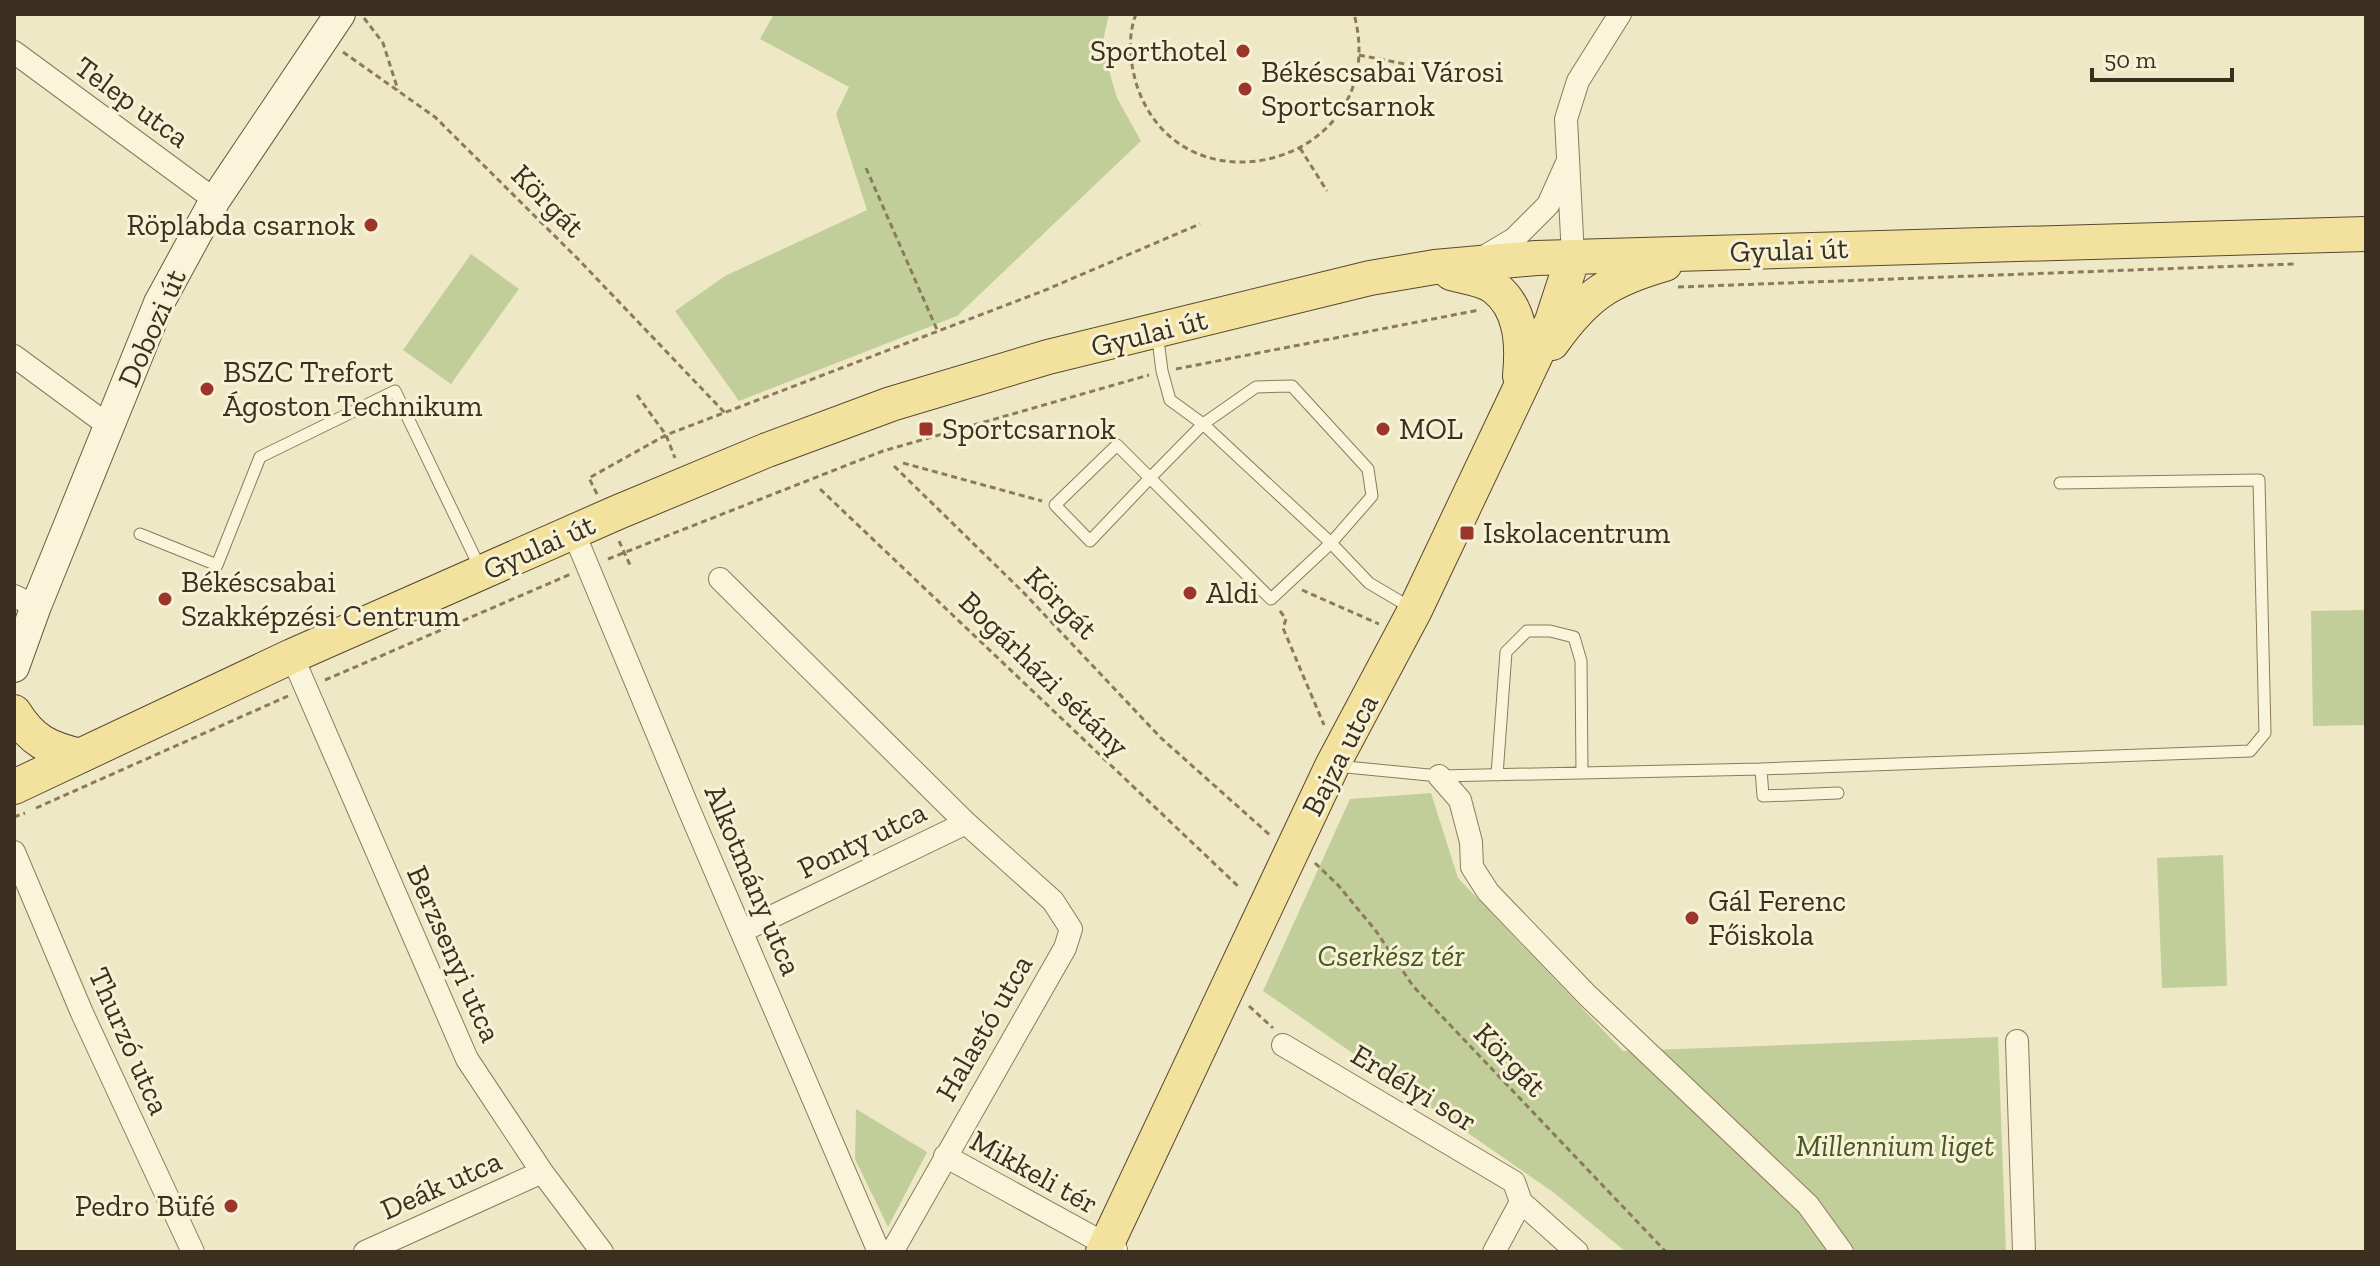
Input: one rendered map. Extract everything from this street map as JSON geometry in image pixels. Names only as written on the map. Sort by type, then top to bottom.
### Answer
[{"type":"main road","name":"Dobozi út","points":[[14,667],[25,601],[109,426],[159,303],[215,200],[340,14]]},
{"type":"main road","name":"Gyulai út","points":[[14,787],[292,656],[573,531],[767,450],[891,404],[1048,357],[1370,278],[1435,267],[1573,257],[2366,234]]},
{"type":"main road","points":[[1519,389],[1572,316],[1602,288],[1638,272],[1706,252]]},
{"type":"main road","name":"Bajza utca","points":[[1110,1250],[1226,992],[1335,761],[1408,623],[1552,321],[1573,257]]},
{"type":"main road","points":[[1435,267],[1492,286],[1507,300],[1523,342],[1519,389]]},
{"type":"main road","points":[[14,712],[25,730],[50,749],[80,756]]},
{"type":"street","points":[[1573,257],[1566,119],[1578,81],[1620,14]]},
{"type":"street","name":"Telep utca","points":[[14,52],[215,200]]},
{"type":"street","points":[[1472,264],[1514,239],[1548,205],[1568,160]]},
{"type":"street","points":[[14,356],[109,426]]},
{"type":"street","name":"Alkotmány utca","points":[[573,531],[879,1252]]},
{"type":"street","points":[[720,579],[966,823]]},
{"type":"street","name":"Berzsenyi utca","points":[[292,656],[467,1059],[542,1172],[602,1252]]},
{"type":"street","points":[[1439,776],[1460,800],[1471,842],[1472,867],[1488,892],[1587,995],[1808,1205],[1842,1252]]},
{"type":"street","name":"Ponty utca","points":[[742,931],[966,823]]},
{"type":"street","name":"Halastó utca","points":[[945,1156],[1065,948],[1071,929],[1053,901],[966,823]]},
{"type":"street","name":"Thurzó utca","points":[[14,852],[82,1013],[193,1252]]},
{"type":"street","points":[[2017,1041],[2024,1252]]},
{"type":"street","name":"Erdélyi sor","points":[[1283,1045],[1518,1192],[1577,1252]]},
{"type":"street","name":"Mikkeli tér","points":[[892,1252],[945,1156],[1110,1250]]},
{"type":"street","name":"Deák utca","points":[[365,1252],[542,1172]]},
{"type":"street","points":[[1494,1252],[1518,1192]]},
{"type":"lane","points":[[1157,331],[1162,371],[1170,400],[1203,424],[1331,543],[1408,623]]},
{"type":"lane","points":[[1150,478],[1090,541],[1055,505],[1117,445],[1150,478],[1271,599],[1331,543],[1372,496],[1368,469],[1292,386],[1256,387],[1203,424],[1150,478]]},
{"type":"lane","points":[[140,534],[217,565],[260,457],[395,391],[482,572]]},
{"type":"lane","points":[[1335,761],[1439,776],[1761,769],[2250,751],[2265,733],[2259,480],[2060,483]]},
{"type":"lane","points":[[1497,775],[1506,652],[1527,631],[1550,631],[1574,637],[1581,661],[1582,773]]},
{"type":"lane","points":[[1761,769],[1763,796],[1838,793]]},
{"type":"path","points":[[361,14],[383,43],[398,90]]},
{"type":"path","points":[[1136,14],[1131,26],[1131,66],[1143,103],[1168,134],[1202,155],[1241,163],[1280,158],[1300,148],[1333,123],[1350,96],[1359,66],[1360,34],[1354,14]]},
{"type":"path","name":"Körgát","points":[[343,52],[446,128],[578,259],[725,413]]},
{"type":"path","points":[[1359,55],[1410,65]]},
{"type":"path","points":[[1300,148],[1327,191]]},
{"type":"path","points":[[866,168],[938,332]]},
{"type":"path","points":[[666,435],[1043,291],[1200,224]]},
{"type":"path","points":[[1670,287],[2303,264]]},
{"type":"path","points":[[14,817],[588,567],[883,451],[1162,371],[1491,308],[1507,300]]},
{"type":"path","points":[[637,395],[666,435],[685,484]]},
{"type":"path","points":[[903,463],[1055,505]]},
{"type":"path","name":"Körgát","points":[[894,466],[1034,603],[1161,738],[1254,822]]},
{"type":"path","name":"Bogárházi sétány","points":[[820,489],[1240,888]]},
{"type":"path","points":[[1288,584],[1362,615],[1408,623]]},
{"type":"path","points":[[1271,599],[1286,619],[1283,628],[1335,761]]},
{"type":"path","name":"Körgát","points":[[1338,885],[1376,931],[1413,986],[1666,1252]]},
{"type":"path","points":[[1226,992],[1259,1014],[1273,1028],[1283,1045]]},
{"type":"green space","points":[[774,14],[1109,14],[1102,46],[1117,98],[1141,141],[957,316],[739,401],[675,311],[725,276],[867,210],[836,114],[849,87],[760,39]]},
{"type":"green space","points":[[471,254],[519,289],[451,384],[403,350]]},
{"type":"green space","points":[[2366,610],[2366,725],[2313,726],[2311,611]]},
{"type":"green space","points":[[1431,793],[1458,878],[1623,1051],[1998,1037],[2006,1252],[1626,1252],[1553,1192],[1263,991],[1350,799]]},
{"type":"green space","points":[[2223,855],[2227,986],[2162,988],[2157,858]]},
{"type":"green space","points":[[856,1109],[927,1152],[888,1227],[855,1159]]},
{"type":"place","name":"Sporthotel","points":[[1243,51]]},
{"type":"place","name":"Békéscsabai Városi Sportcsarnok","points":[[1245,89]]},
{"type":"place","name":"Röplabda csarnok","points":[[371,225]]},
{"type":"place","name":"BSZC Trefort Ágoston Technikum","points":[[207,389]]},
{"type":"place","name":"Sportcsarnok","points":[[926,429]]},
{"type":"place","name":"MOL","points":[[1383,429]]},
{"type":"place","name":"Iskolacentrum","points":[[1467,533]]},
{"type":"place","name":"Aldi","points":[[1190,593]]},
{"type":"place","name":"Békéscsabai Szakképzési Centrum","points":[[165,599]]},
{"type":"place","name":"Gál Ferenc Főiskola","points":[[1692,918]]},
{"type":"place","name":"Pedro Büfé","points":[[231,1206]]},
{"type":"park label","name":"Cserkész tér","points":[[1391,956]]},
{"type":"park label","name":"Millennium liget","points":[[1895,1146]]}]
